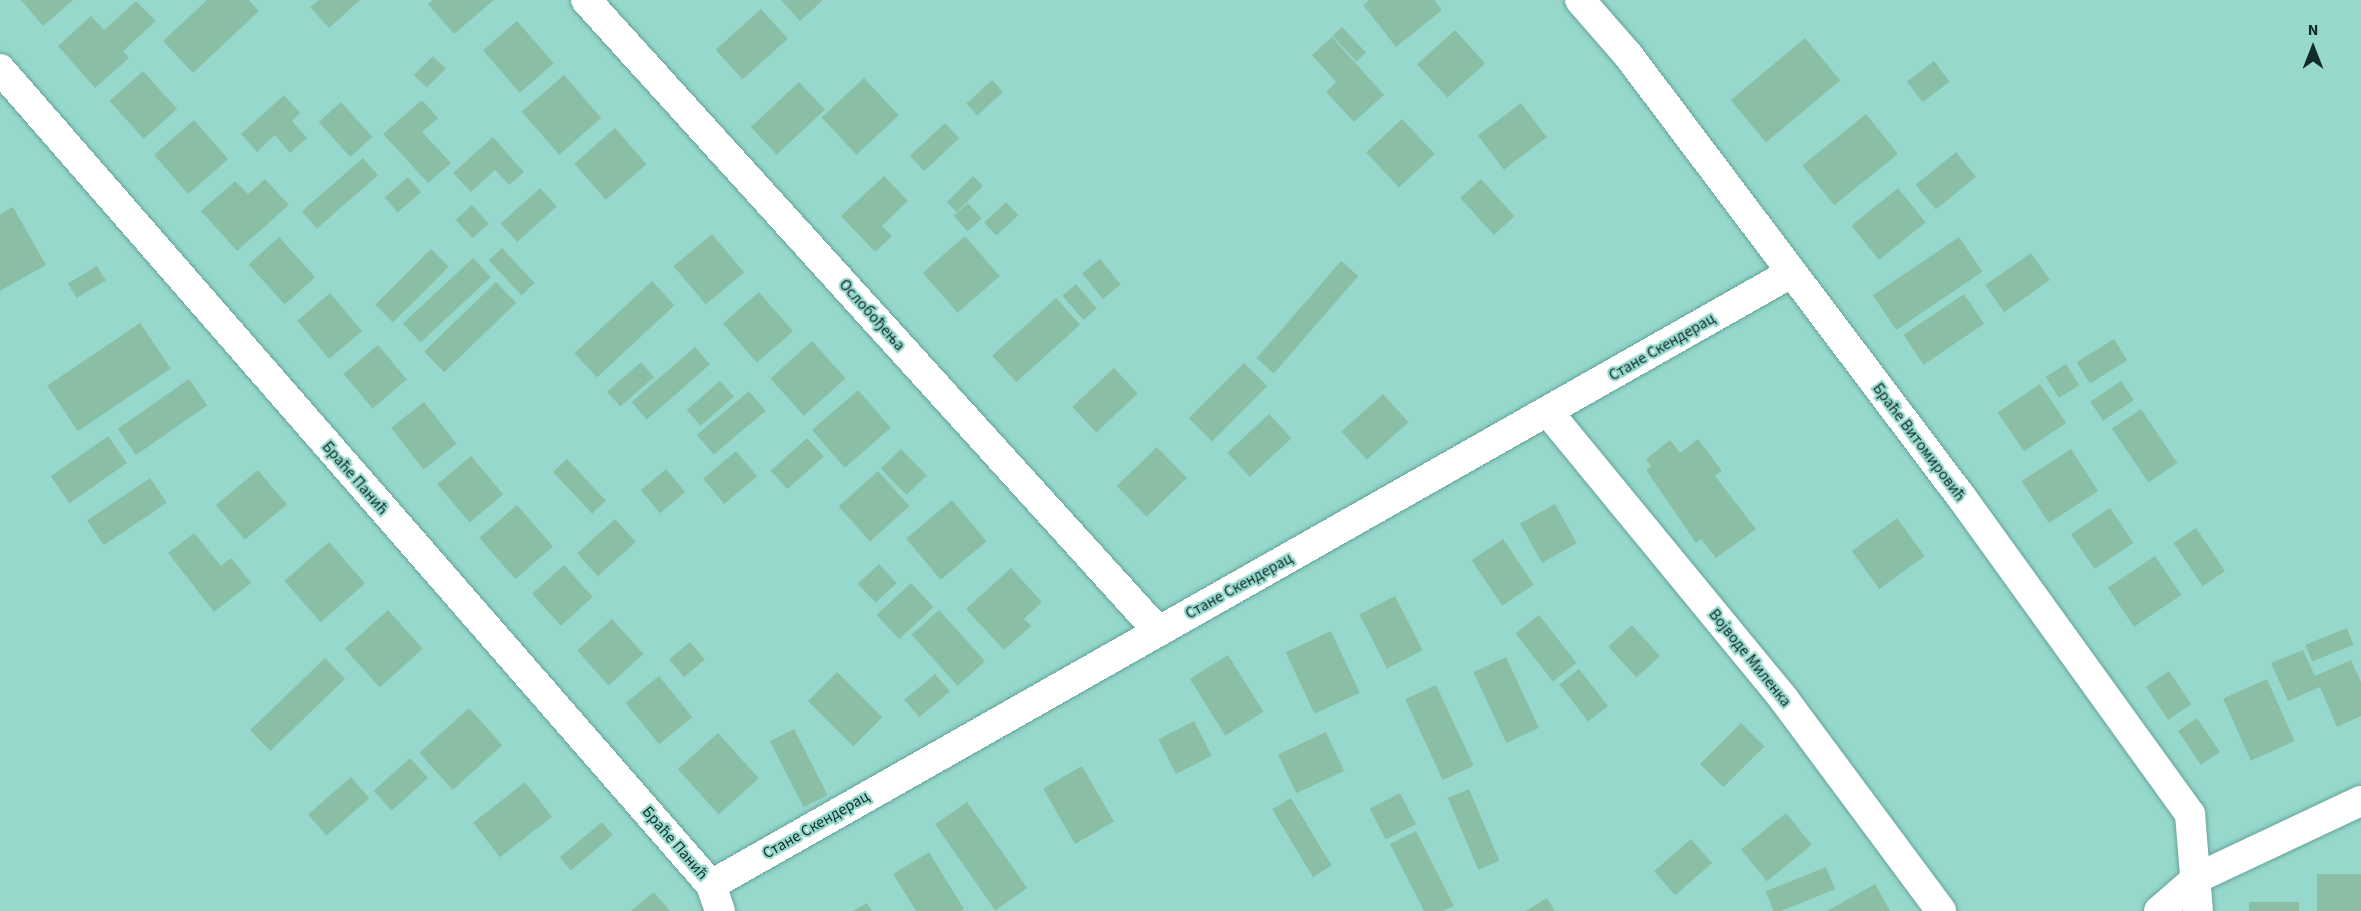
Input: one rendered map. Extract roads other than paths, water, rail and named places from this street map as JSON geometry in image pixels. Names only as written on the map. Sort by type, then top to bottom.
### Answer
[{"type":"street","name":"Ослобођења","points":[[586,0],[1158,631]]},
{"type":"street","name":"Браће Витомировић","points":[[1580,0],[1628,55],[2190,814],[2198,911]]},
{"type":"street","name":"Браће Панић","points":[[0,69],[716,898]]},
{"type":"street","name":"Стане Скендерац","points":[[716,898],[1158,631],[1549,413],[1791,273]]},
{"type":"street","name":"Војводе Миленка","points":[[1549,413],[1783,698],[1941,911]]},
{"type":"street","points":[[2159,911],[2197,878],[2361,801]]}]
